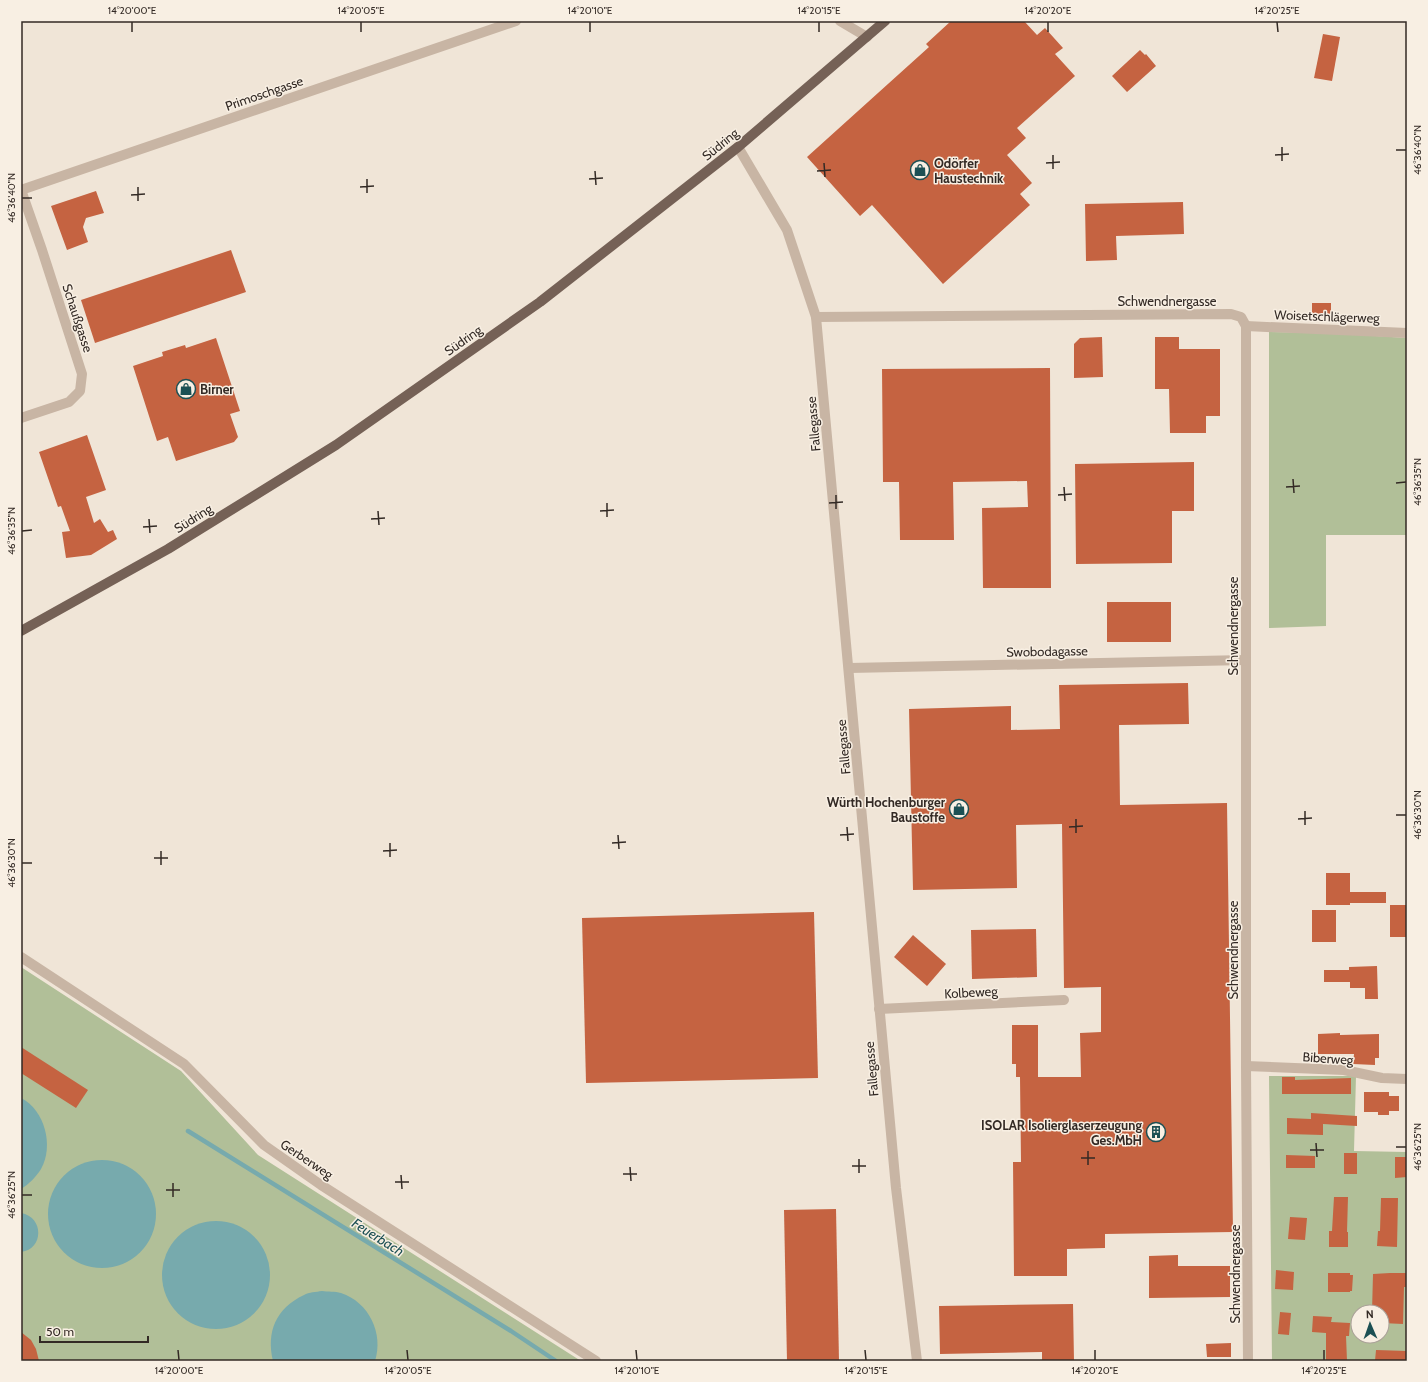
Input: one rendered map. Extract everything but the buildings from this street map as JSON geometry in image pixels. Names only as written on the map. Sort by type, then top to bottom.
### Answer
[{"type":"main road","name":"Südring","points":[[21,631],[168,549],[336,445],[540,302],[738,147],[885,21]]},
{"type":"street","name":"Primoschgasse","points":[[21,190],[516,21]]},
{"type":"street","points":[[840,21],[868,37]]},
{"type":"street","name":"Fallegasse","points":[[738,147],[787,230],[816,317],[896,1188],[917,1361]]},
{"type":"street","name":"Schaußgasse","points":[[21,190],[82,374],[80,391],[69,402],[21,418]]},
{"type":"street","name":"Schwendnergasse","points":[[816,317],[1231,314],[1241,317],[1246,326],[1246,1066],[1248,1361]]},
{"type":"street","name":"Woisetschlägerweg","points":[[1246,326],[1407,333]]},
{"type":"street","name":"Swobodagasse","points":[[849,668],[1246,660]]},
{"type":"street","name":"Gerberweg","points":[[21,957],[184,1064],[264,1146],[322,1185],[596,1361]]},
{"type":"street","name":"Kolbeweg","points":[[879,1009],[1064,1000]]},
{"type":"street","name":"Biberweg","points":[[1246,1066],[1344,1070],[1382,1078],[1407,1079]]},
{"type":"green space","points":[[1269,332],[1329,333],[1407,338],[1407,535],[1326,535],[1326,626],[1269,628]]},
{"type":"green space","points":[[21,967],[181,1071],[258,1155],[581,1361],[21,1361]]},
{"type":"green space","points":[[1269,1076],[1356,1076],[1354,1151],[1407,1152],[1407,1361],[1272,1361]]},
{"type":"water","points":[[21,1098],[36,1111],[41,1120],[45,1129],[47,1150],[45,1160],[37,1175],[21,1189]]},
{"type":"water","points":[[102,1160],[123,1164],[140,1176],[152,1193],[156,1214],[152,1235],[140,1252],[123,1264],[102,1268],[81,1264],[64,1252],[52,1235],[48,1214],[52,1193],[64,1176],[81,1164]]},
{"type":"water","points":[[21,1213],[34,1220],[38,1233],[34,1245],[29,1250],[21,1252]]},
{"type":"water","points":[[216,1221],[237,1225],[254,1237],[266,1254],[270,1275],[266,1296],[254,1313],[237,1325],[216,1329],[195,1325],[178,1313],[166,1296],[162,1275],[166,1254],[178,1237],[195,1225]]},
{"type":"water","points":[[322,1291],[339,1292],[351,1297],[366,1311],[376,1330],[377,1351],[375,1361],[273,1361],[271,1350],[272,1331],[280,1314],[294,1300],[310,1293]]},
{"type":"waterway","name":"Feuerbach","points":[[188,1131],[511,1331],[556,1361]]},
{"type":"place","name":"Odörfer Haustechnik","points":[[920,170]]},
{"type":"place","name":"Birner","points":[[186,389]]},
{"type":"place","name":"Würth Hochenburger Baustoffe","points":[[959,809]]},
{"type":"place","name":"ISOLAR Isolierglaserzeugung Ges.MbH","points":[[1156,1132]]}]
